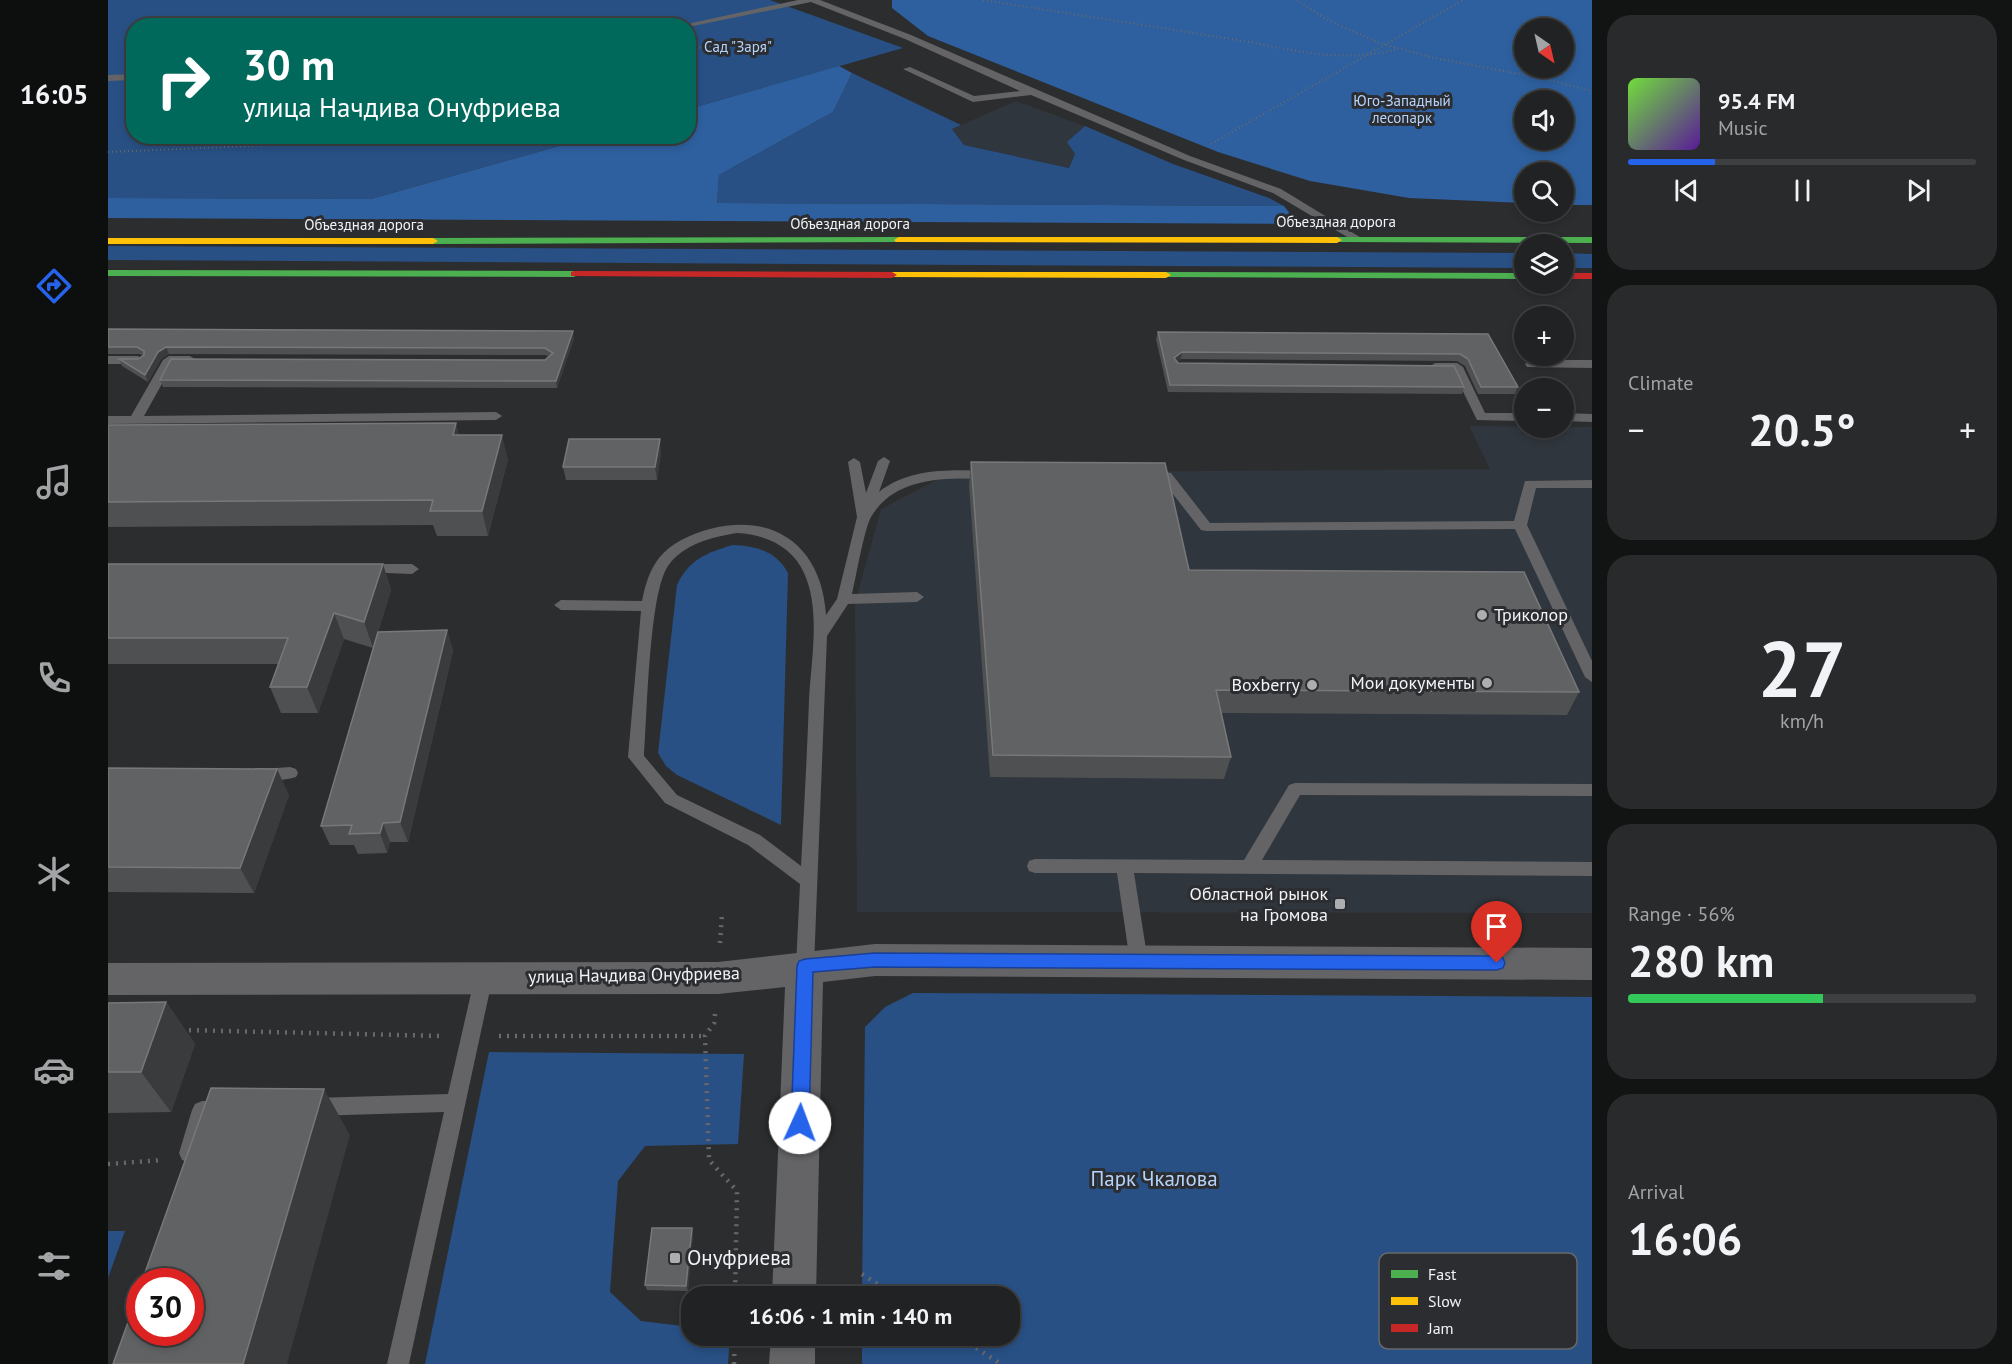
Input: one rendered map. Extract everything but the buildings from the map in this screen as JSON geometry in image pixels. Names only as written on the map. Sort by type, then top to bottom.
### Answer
[{"type":"main road","name":"Объездная дорога","points":[[108,241],[1358,238],[1592,240]]},
{"type":"main road","points":[[108,273],[1514,276]]},
{"type":"main road","points":[[1574,276],[1592,276]]},
{"type":"street","name":"улица Начдива Онуфриева","points":[[108,979],[484,976],[718,978],[805,966],[875,960],[1592,964]]},
{"type":"street","points":[[794,1286],[805,966]]},
{"type":"street","points":[[792,1364],[793,1346]]},
{"type":"lane","points":[[696,23],[812,0],[908,37],[1187,158],[1277,191],[1358,238]]},
{"type":"lane","points":[[907,69],[973,99],[1032,92]]},
{"type":"lane","points":[[108,78],[126,77]]},
{"type":"lane","points":[[108,360],[140,360]]},
{"type":"lane","points":[[135,420],[169,360],[204,360]]},
{"type":"lane","points":[[1574,364],[1592,364]]},
{"type":"lane","points":[[1423,367],[1457,367],[1481,417],[1514,417]]},
{"type":"lane","points":[[108,420],[496,416]]},
{"type":"lane","points":[[1574,417],[1592,418]]},
{"type":"lane","points":[[820,636],[844,599],[864,517],[884,461]]},
{"type":"lane","points":[[854,462],[864,517]]},
{"type":"lane","points":[[864,517],[876,499],[886,491],[919,477],[936,474],[1001,475]]},
{"type":"lane","points":[[1143,476],[1166,476],[1206,527],[1520,525]]},
{"type":"lane","points":[[1592,484],[1530,484],[1520,525],[1592,677]]},
{"type":"lane","points":[[805,966],[809,881],[820,636],[818,597],[808,566],[788,544],[764,531],[733,529],[704,535],[672,552],[657,571],[648,606],[636,757],[671,799],[754,840],[809,881]]},
{"type":"lane","points":[[354,568],[412,569]]},
{"type":"lane","points":[[844,599],[917,597]]},
{"type":"lane","points":[[561,605],[648,606]]},
{"type":"lane","points":[[244,774],[290,773]]},
{"type":"lane","points":[[1249,867],[1294,789],[1592,790]]},
{"type":"lane","points":[[1035,866],[1592,869]]},
{"type":"lane","points":[[1125,867],[1139,962]]},
{"type":"lane","points":[[398,1364],[473,1036],[484,976]]},
{"type":"lane","points":[[295,1108],[457,1103]]},
{"type":"lane","points":[[186,1164],[202,1110],[237,1109]]},
{"type":"path","points":[[983,0],[1260,44],[1302,54],[1363,59],[1398,49]]},
{"type":"path","points":[[1297,0],[1339,27],[1386,46],[1438,61],[1528,74],[1592,91]]},
{"type":"path","points":[[1187,158],[1463,0]]},
{"type":"path","points":[[108,152],[297,144]]},
{"type":"path","points":[[714,1023],[705,1036],[709,1160],[737,1191],[735,1286]]},
{"type":"path","points":[[179,1030],[473,1036],[705,1036]]},
{"type":"path","points":[[108,1164],[186,1164]]},
{"type":"path","points":[[862,1275],[880,1286]]},
{"type":"path","points":[[734,1364],[735,1346]]},
{"type":"path","points":[[973,1346],[1001,1364]]},
{"type":"shaded area","points":[[1016,101],[1085,126],[1068,142],[1075,154],[1069,168],[964,145],[952,129]]},
{"type":"shaded area","points":[[1469,426],[1514,426],[1514,438],[1574,438],[1574,427],[1592,427],[1592,913],[857,912],[855,603],[881,509],[950,473],[1490,469]]},
{"type":"green space","name":"Сад \"Заря\"","points":[[108,0],[770,0],[903,48],[696,107],[696,18],[126,18],[126,144],[566,144],[371,199],[108,198]]},
{"type":"green space","name":"Юго-Западный лесопарк","points":[[892,0],[1592,0],[1592,205],[1574,205],[1574,162],[1514,162],[1514,203],[1409,198],[1310,181],[1218,152],[928,36],[892,8]]},
{"type":"green space","points":[[839,66],[852,73],[833,112],[719,175],[717,203],[1284,206],[1298,224],[108,218],[108,198],[371,199],[566,144],[696,144],[696,107]]},
{"type":"green space","points":[[852,73],[961,125],[952,129],[964,145],[1069,168],[1075,154],[1067,142],[1085,126],[1173,164],[1269,198],[1284,206],[717,203],[719,175],[833,112]]},
{"type":"green space","points":[[108,246],[1514,253],[1514,268],[108,260]]},
{"type":"green space","points":[[1574,253],[1592,254],[1592,268],[1574,268]]},
{"type":"green space","points":[[733,545],[765,551],[778,559],[788,573],[781,825],[677,775],[666,766],[658,753],[677,585],[687,569],[700,558]]},
{"type":"green space","name":"Парк Чкалова","points":[[913,993],[1592,997],[1592,1364],[862,1364],[862,1346],[1020,1346],[1020,1286],[862,1286],[865,1027],[885,1007]]},
{"type":"green space","points":[[489,1052],[744,1054],[738,1144],[645,1146],[618,1181],[610,1292],[641,1321],[681,1326],[681,1346],[729,1346],[728,1364],[425,1364]]},
{"type":"green space","points":[[108,1231],[125,1231],[108,1278]]},
{"type":"traffic: fast","points":[[433,241],[899,240]]},
{"type":"traffic: fast","points":[[1337,240],[1592,240]]},
{"type":"traffic: fast","points":[[108,273],[574,274]]},
{"type":"traffic: fast","points":[[1166,275],[1514,276]]},
{"type":"traffic: slow","points":[[899,240],[1337,240]]},
{"type":"traffic: slow","points":[[108,241],[433,241]]},
{"type":"traffic: slow","points":[[892,275],[1166,275]]},
{"type":"traffic: jam","points":[[574,274],[892,275]]},
{"type":"traffic: jam","points":[[1574,276],[1592,276]]},
{"type":"place","name":"Триколор","points":[[1482,615]]},
{"type":"place","name":"Мои документы","points":[[1487,683]]},
{"type":"place","name":"Boxberry","points":[[1312,685]]},
{"type":"place","name":"Областной рынок на Громова","points":[[1340,904]]},
{"type":"place","name":"Онуфриева","points":[[675,1258]]},
{"type":"route","points":[[800,1123],[805,966],[875,960],[1497,963]]}]
